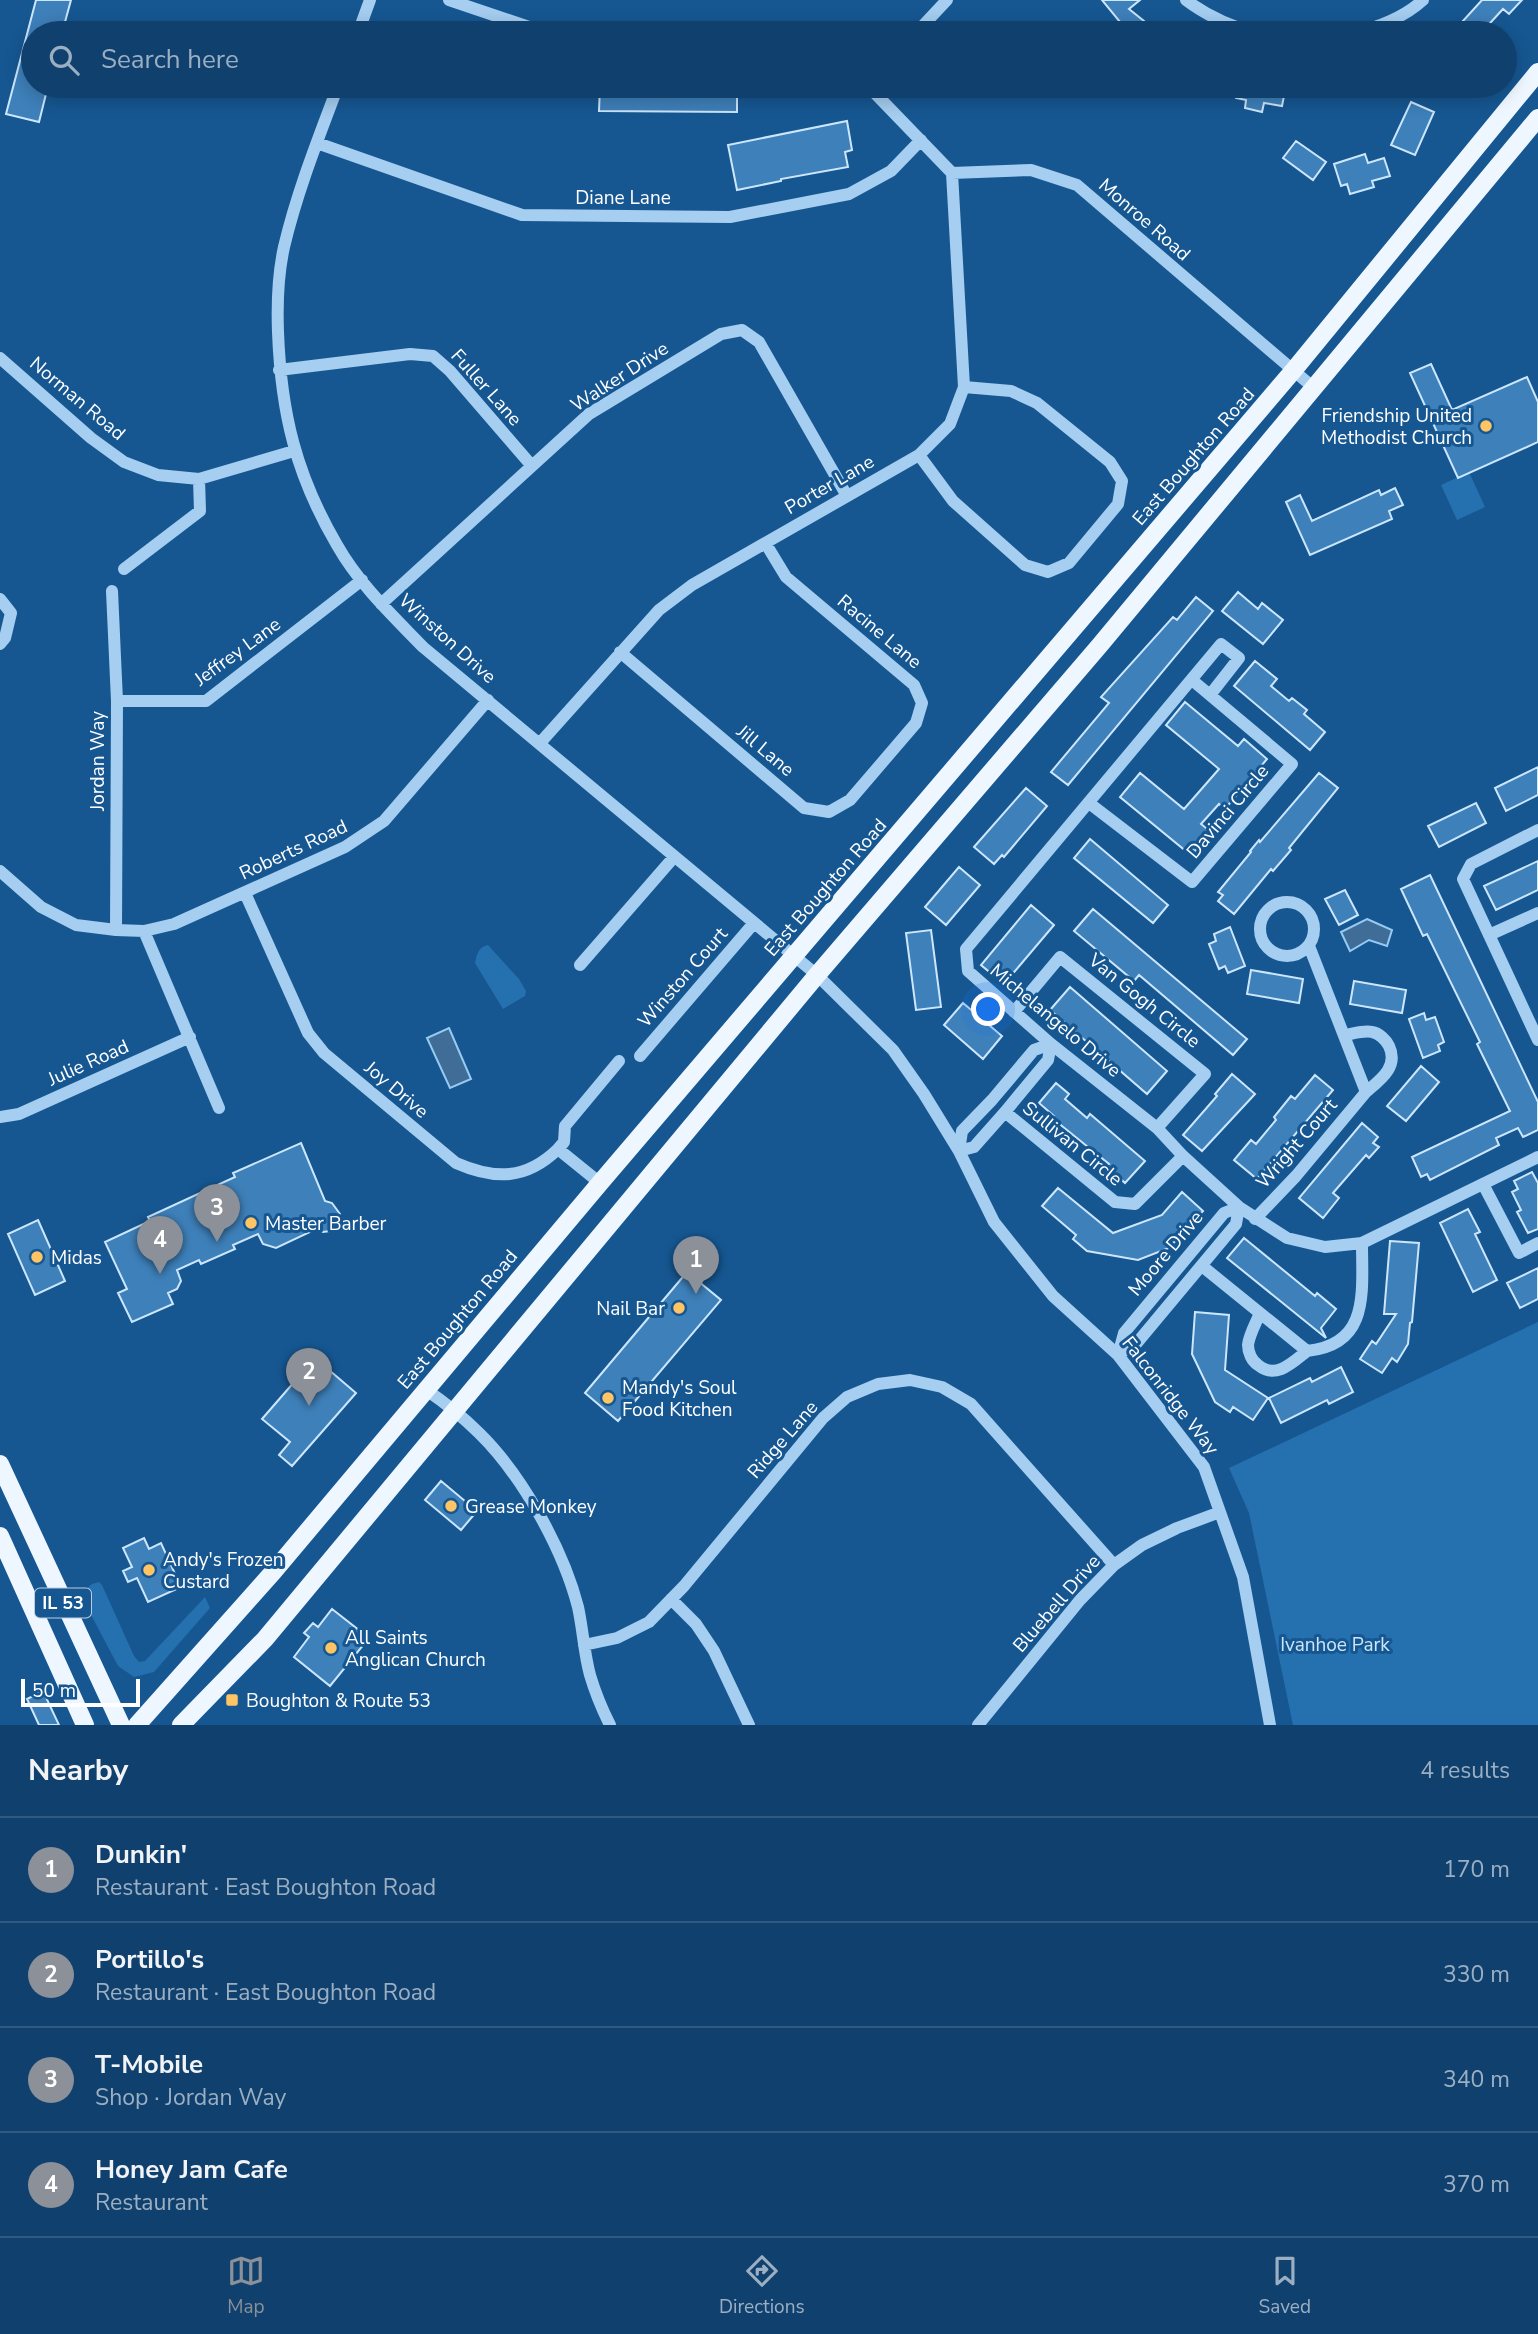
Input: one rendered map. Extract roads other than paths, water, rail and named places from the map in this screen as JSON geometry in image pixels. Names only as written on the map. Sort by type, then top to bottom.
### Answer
[{"type":"main road","name":"East Boughton Road","points":[[1517,98],[1538,72]]},
{"type":"main road","name":"East Boughton Road","points":[[137,1725],[274,1571],[425,1389],[1293,371],[1517,98]]},
{"type":"main road","points":[[181,1725],[265,1639],[817,975],[1100,645],[1538,118]]},
{"type":"main road","name":"IL 53","points":[[0,1464],[121,1725]]},
{"type":"main road","name":"IL 53","points":[[0,1536],[85,1725]]},
{"type":"street","points":[[362,21],[370,0]]},
{"type":"street","points":[[450,0],[512,21]]},
{"type":"street","points":[[927,21],[947,0]]},
{"type":"street","points":[[1186,0],[1221,21]]},
{"type":"street","points":[[1388,21],[1416,7],[1423,0]]},
{"type":"street","name":"Winston Drive","points":[[334,98],[297,198],[283,251],[278,309],[279,370],[294,451],[338,547],[381,604],[423,647],[817,975]]},
{"type":"street","points":[[881,98],[953,173]]},
{"type":"street","name":"Diane Lane","points":[[317,143],[522,215],[730,217],[849,194],[891,171],[921,140]]},
{"type":"street","name":"Monroe Road","points":[[953,173],[1031,170],[1077,185],[1314,388]]},
{"type":"street","name":"Porter Lane","points":[[540,743],[659,610],[681,593],[919,455],[950,424],[964,387],[953,173]]},
{"type":"street","name":"Walker Drive","points":[[381,604],[589,414],[721,334],[742,330],[759,342],[847,496]]},
{"type":"street","name":"Fuller Lane","points":[[279,370],[410,354],[433,356],[450,371],[532,466]]},
{"type":"street","name":"Norman Road","points":[[0,358],[91,438],[124,462],[158,475],[199,480],[294,451]]},
{"type":"street","points":[[919,455],[953,501],[1025,565],[1048,572],[1069,563],[1118,504],[1122,481],[1110,462],[1037,404],[1011,391],[964,387]]},
{"type":"street","points":[[124,569],[200,511],[199,480]]},
{"type":"street","name":"Racine Lane","points":[[766,544],[786,577],[914,685],[922,703],[916,723],[888,757]]},
{"type":"street","name":"Jeffrey Lane","points":[[117,701],[206,701],[362,580]]},
{"type":"street","name":"Jordan Way","points":[[112,591],[117,701],[116,930]]},
{"type":"street","points":[[0,599],[11,613],[5,638],[0,644]]},
{"type":"street","name":"Michelangelo Drive","points":[[1210,695],[1239,658],[1221,644],[966,949],[968,971],[1051,1044],[1157,1128],[1182,1156],[1239,1208],[1287,1238],[1325,1247],[1362,1243],[1538,1157]]},
{"type":"street","name":"Jill Lane","points":[[620,652],[804,808],[829,812],[850,800],[888,757]]},
{"type":"street","name":"Davinci Circle","points":[[1089,803],[1192,882],[1292,764],[1192,680]]},
{"type":"street","name":"Roberts Road","points":[[0,871],[41,907],[76,925],[144,931],[174,924],[345,847],[384,821],[488,700]]},
{"type":"street","points":[[1538,830],[1471,864],[1463,878],[1538,1039]]},
{"type":"street","points":[[580,965],[674,857]]},
{"type":"street","name":"Joy Drive","points":[[245,893],[308,1033],[324,1053],[456,1163],[478,1172],[500,1176],[545,1162],[558,1149]]},
{"type":"street","points":[[1284,902],[1295,902],[1305,907],[1312,915],[1315,926],[1314,937],[1309,946],[1291,957],[1270,951],[1263,943],[1260,933],[1266,912],[1274,905],[1284,902]]},
{"type":"street","points":[[1489,935],[1538,913]]},
{"type":"street","name":"Winston Court","points":[[640,1056],[754,923]]},
{"type":"street","points":[[144,931],[219,1108]]},
{"type":"street","points":[[1309,946],[1366,1092]]},
{"type":"street","name":"Van Gogh Circle","points":[[1014,1012],[1060,957],[1205,1074],[1157,1128]]},
{"type":"street","name":"Falconridge Way","points":[[817,975],[893,1050],[924,1094],[959,1152],[994,1222],[1053,1296],[1118,1354],[1204,1467],[1243,1577],[1270,1725]]},
{"type":"street","name":"Wright Court","points":[[1255,1219],[1390,1068],[1391,1050],[1380,1035],[1372,1031],[1344,1035]]},
{"type":"street","name":"Julie Road","points":[[0,1117],[19,1114],[190,1037]]},
{"type":"street","points":[[1051,1044],[1048,1060],[1005,1112],[974,1147],[959,1152],[962,1130],[1034,1050],[1051,1044]]},
{"type":"street","points":[[600,1183],[558,1149],[564,1142],[565,1126],[619,1061]]},
{"type":"street","name":"Sullivan Circle","points":[[1005,1112],[1115,1202],[1135,1204],[1182,1156]]},
{"type":"street","points":[[1483,1184],[1519,1253],[1538,1244]]},
{"type":"street","name":"Moore Drive","points":[[1239,1208],[1236,1224],[1202,1266],[1136,1344],[1118,1354],[1124,1332],[1224,1213],[1239,1208]]},
{"type":"street","points":[[1259,1313],[1248,1345],[1253,1360],[1265,1370],[1280,1370],[1307,1351],[1326,1349],[1350,1334],[1362,1301],[1362,1243]]},
{"type":"street","points":[[1202,1266],[1307,1351]]},
{"type":"street","name":"Ridge Lane","points":[[584,1645],[617,1638],[649,1622],[823,1418],[848,1397],[878,1384],[910,1380],[943,1387],[971,1404],[1114,1564]]},
{"type":"street","points":[[425,1389],[481,1434],[536,1510],[568,1575],[578,1609],[590,1675],[610,1725]]},
{"type":"street","name":"Bluebell Drive","points":[[978,1725],[1114,1564],[1142,1545],[1220,1512]]},
{"type":"street","points":[[671,1598],[696,1624],[714,1651],[749,1725]]},
{"type":"place","name":"Friendship United Methodist Church","points":[[1486,426]]},
{"type":"place","name":"Master Barber","points":[[251,1223]]},
{"type":"place","name":"T-Mobile","points":[[217,1242]]},
{"type":"place","name":"Midas","points":[[37,1257]]},
{"type":"place","name":"Honey Jam Cafe","points":[[160,1274]]},
{"type":"place","name":"Dunkin'","points":[[696,1294]]},
{"type":"place","name":"Nail Bar","points":[[679,1308]]},
{"type":"place","name":"Mandy's Soul Food Kitchen","points":[[608,1398]]},
{"type":"place","name":"Portillo's","points":[[309,1406]]},
{"type":"place","name":"Grease Monkey","points":[[451,1506]]},
{"type":"place","name":"Andy's Frozen Custard","points":[[149,1570]]},
{"type":"place","name":"All Saints Anglican Church","points":[[331,1648]]},
{"type":"place","name":"Boughton & Route 53","points":[[232,1700]]},
{"type":"park label","name":"Ivanhoe Park","points":[[1335,1644]]}]
